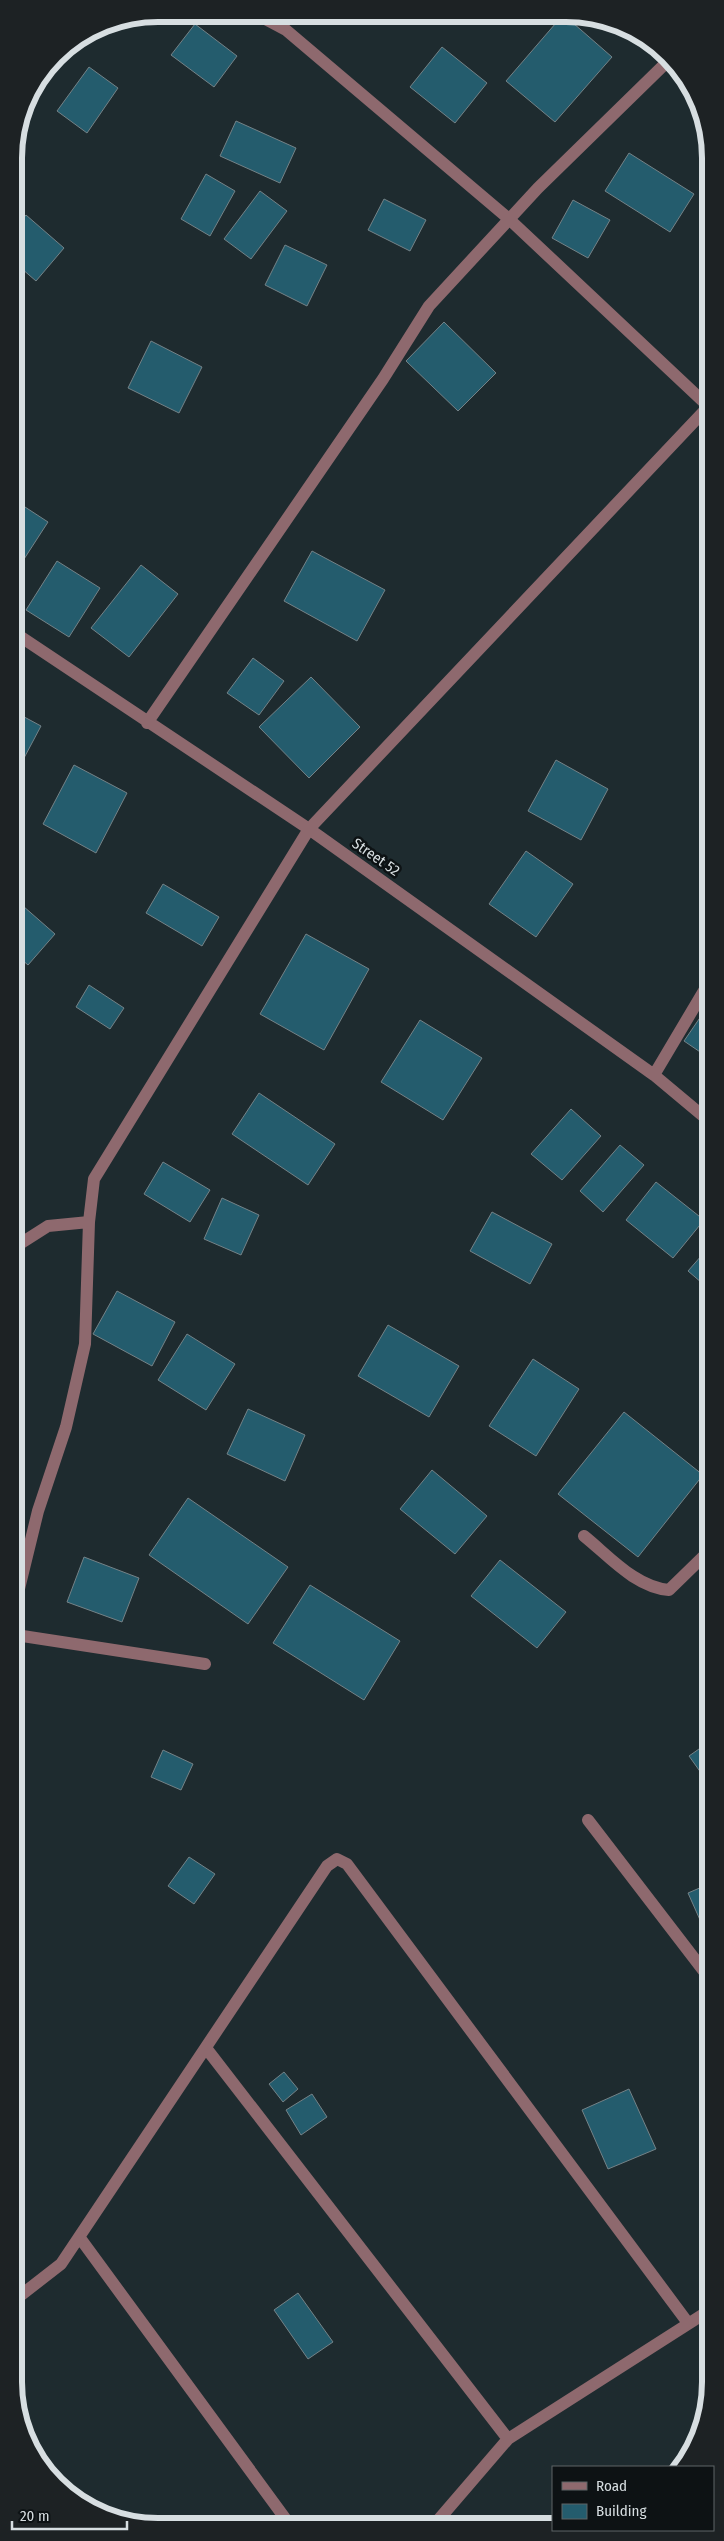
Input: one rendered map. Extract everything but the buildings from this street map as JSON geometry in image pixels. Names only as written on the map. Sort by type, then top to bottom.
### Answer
[{"type":"street","points":[[271,22],[286,30],[510,219],[702,400]]},
{"type":"street","points":[[147,723],[383,379],[429,306],[538,188],[664,65]]},
{"type":"street","points":[[22,1575],[38,1511],[66,1427],[85,1344],[89,1222],[94,1179],[309,829],[702,412]]},
{"type":"street","name":"Street 52","points":[[23,638],[147,723],[309,829],[654,1075],[702,1115]]},
{"type":"street","points":[[654,1075],[702,995]]},
{"type":"street","points":[[23,1242],[48,1226],[89,1222]]},
{"type":"street","points":[[584,1536],[640,1582],[656,1589],[669,1590],[701,1558]]},
{"type":"street","points":[[22,1636],[205,1664]]},
{"type":"street","points":[[588,1820],[701,1968]]},
{"type":"street","points":[[22,2294],[61,2264],[80,2238],[326,1866],[337,1860],[348,1864],[688,2323]]},
{"type":"street","points":[[206,2048],[508,2439]]},
{"type":"street","points":[[80,2238],[286,2518]]},
{"type":"street","points":[[439,2518],[508,2439],[701,2315]]}]
